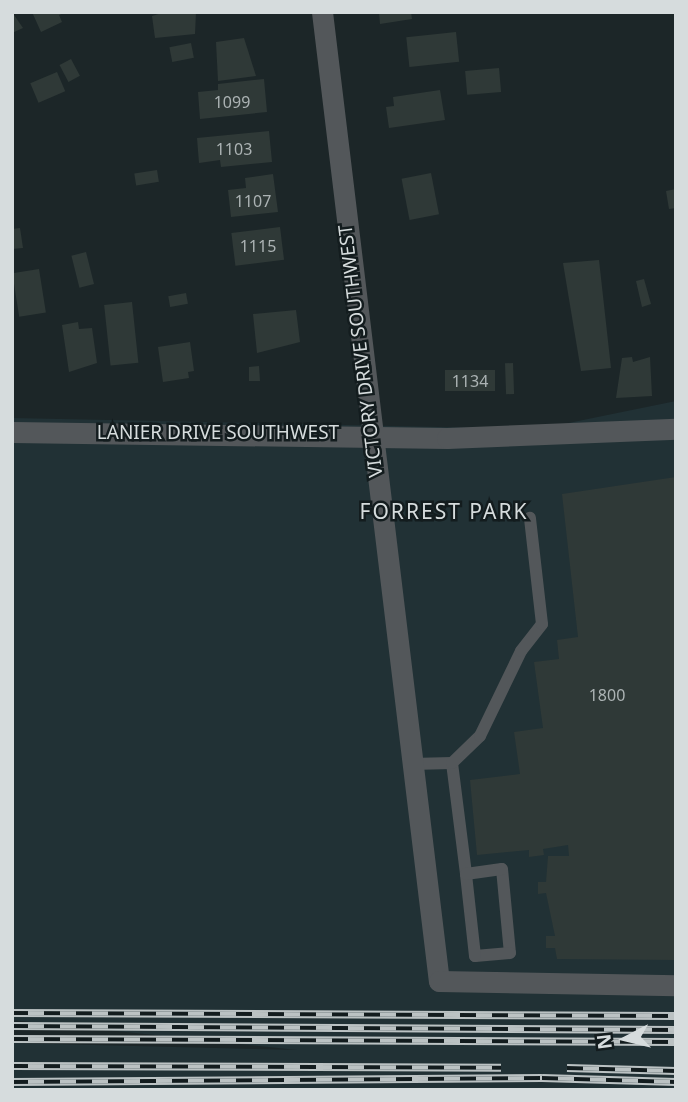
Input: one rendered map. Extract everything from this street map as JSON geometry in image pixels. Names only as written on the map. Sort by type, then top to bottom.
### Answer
[{"type":"street","name":"VICTORY DRIVE SOUTHWEST","points":[[322,12],[439,981],[676,985]]},
{"type":"street","name":"LANIER DRIVE SOUTHWEST","points":[[12,432],[371,433],[447,438],[676,429]]},
{"type":"lane","points":[[412,764],[452,763],[480,736],[522,651],[542,624],[530,518]]},
{"type":"lane","points":[[452,763],[475,957],[510,953],[502,869],[466,874]]},
{"type":"shaded area","points":[[676,401],[676,1090],[12,1090],[12,1043],[297,1050],[12,1020],[12,418],[539,429]]},
{"type":"building","points":[[12,12],[23,28],[12,33]]},
{"type":"building","points":[[32,12],[66,12],[59,15],[62,22],[41,32]]},
{"type":"building","points":[[165,12],[196,12],[195,34],[155,38],[152,16]]},
{"type":"building","points":[[379,12],[411,12],[412,19],[380,24]]},
{"type":"building","points":[[456,32],[459,62],[409,67],[406,37]]},
{"type":"building","points":[[244,38],[256,76],[218,81],[216,42]]},
{"type":"building","points":[[191,43],[194,58],[172,62],[169,47]]},
{"type":"building","points":[[71,59],[80,76],[68,82],[60,65]]},
{"type":"building","points":[[499,68],[501,92],[467,95],[465,71]]},
{"type":"building","points":[[57,72],[65,91],[39,103],[30,83]]},
{"type":"building","points":[[264,79],[267,112],[200,119],[198,92],[218,90],[218,84]]},
{"type":"building","points":[[440,90],[445,120],[389,128],[386,107],[394,106],[393,97]]},
{"type":"building","points":[[269,131],[272,162],[221,167],[220,160],[199,163],[197,138]]},
{"type":"building","points":[[157,170],[159,182],[136,185],[134,174]]},
{"type":"building","points":[[431,173],[439,214],[410,220],[402,179]]},
{"type":"building","points":[[273,174],[278,212],[231,217],[228,190],[246,188],[245,178]]},
{"type":"building","points":[[676,189],[676,208],[669,209],[666,191]]},
{"type":"building","points":[[280,227],[284,260],[235,266],[231,233]]},
{"type":"building","points":[[20,228],[23,248],[12,249],[12,229]]},
{"type":"building","points":[[86,252],[94,284],[79,288],[71,256]]},
{"type":"building","points":[[599,260],[611,368],[581,371],[563,263]]},
{"type":"building","points":[[39,269],[46,312],[19,317],[12,273]]},
{"type":"building","points":[[644,279],[651,304],[642,307],[636,281]]},
{"type":"building","points":[[186,293],[188,304],[170,307],[168,296]]},
{"type":"building","points":[[132,302],[138,363],[111,366],[104,305]]},
{"type":"building","points":[[296,310],[300,342],[257,353],[253,314]]},
{"type":"building","points":[[78,322],[79,329],[92,328],[97,363],[69,372],[62,325]]},
{"type":"building","points":[[190,342],[194,371],[188,372],[189,378],[163,382],[158,347]]},
{"type":"building","points":[[632,357],[633,362],[650,357],[652,396],[616,398],[622,358]]},
{"type":"building","points":[[505,363],[513,363],[514,394],[506,394]]},
{"type":"building","points":[[259,366],[260,381],[249,381],[249,367]]},
{"type":"building","points":[[445,370],[495,370],[495,391],[445,391]]},
{"type":"building","points":[[676,477],[676,960],[557,959],[555,948],[546,948],[546,936],[555,936],[546,893],[538,894],[538,882],[546,882],[548,856],[569,856],[568,845],[543,849],[544,855],[529,857],[529,850],[477,855],[470,780],[520,774],[514,732],[543,728],[534,662],[559,659],[557,640],[578,637],[562,494]]},
{"type":"railway","points":[[12,1013],[676,1016]]},
{"type":"railway","points":[[12,1026],[676,1030]]},
{"type":"railway","points":[[12,1039],[676,1042]]},
{"type":"railway","points":[[12,1066],[501,1068]]},
{"type":"railway","points":[[567,1068],[676,1071]]},
{"type":"railway","points":[[12,1082],[542,1078],[676,1082]]},
{"type":"district","name":"FORREST PARK","points":[[444,511]]}]
